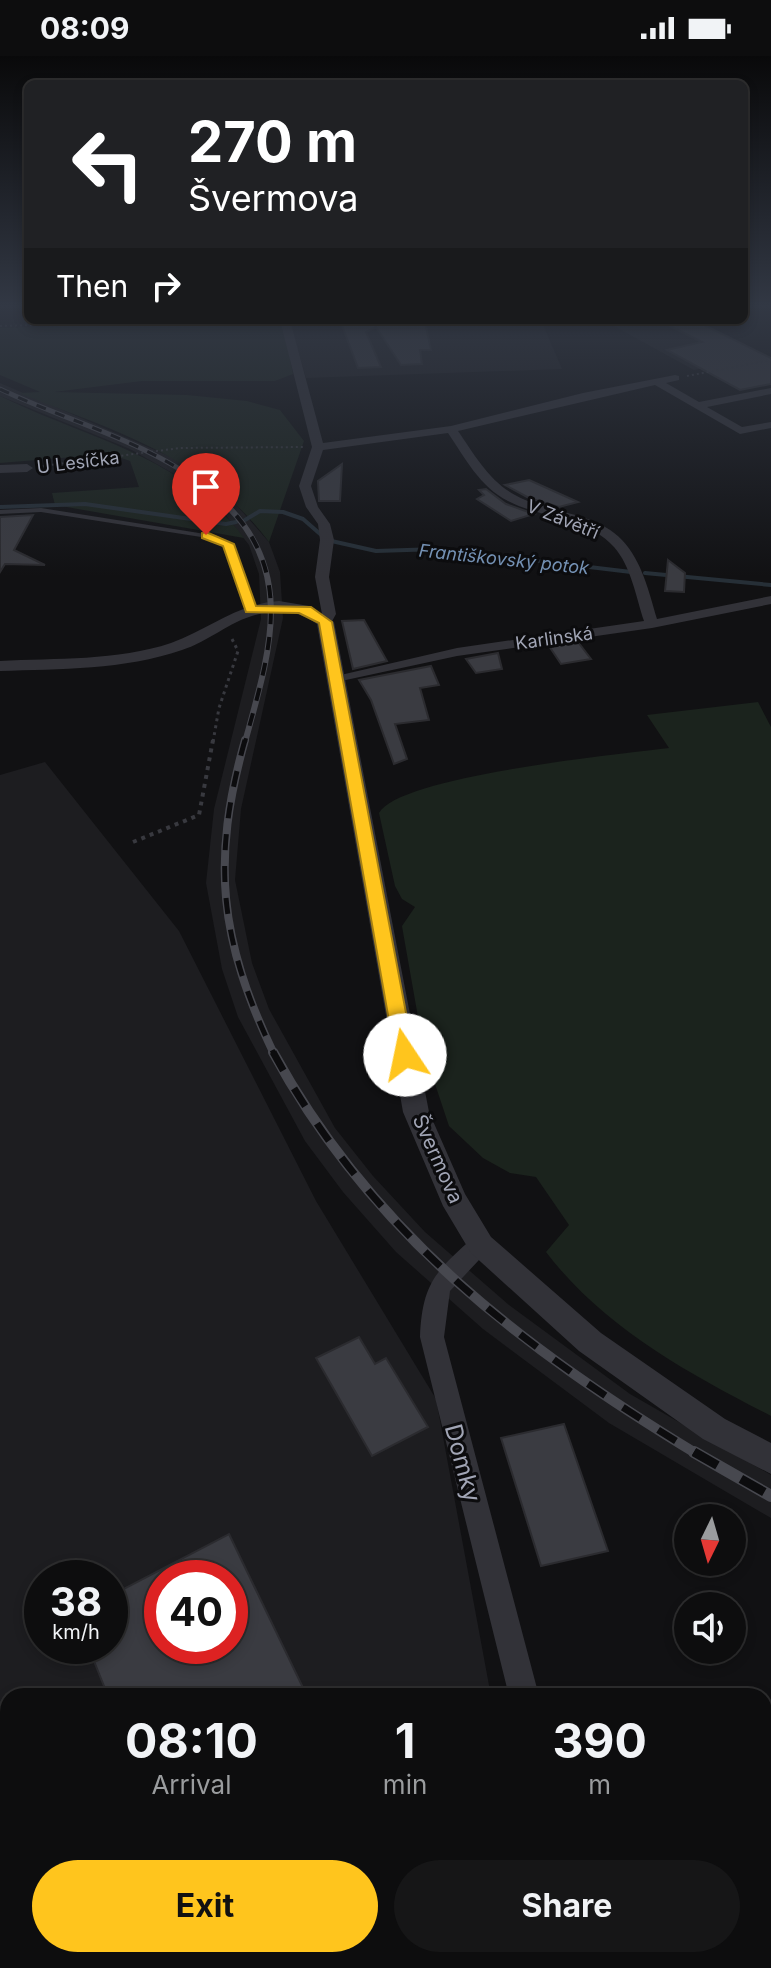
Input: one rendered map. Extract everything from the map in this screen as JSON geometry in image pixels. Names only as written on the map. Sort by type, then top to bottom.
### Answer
[{"type":"street","points":[[0,666],[148,653],[176,646],[222,621],[251,610],[299,609],[311,611],[325,622],[329,614],[322,577],[326,540],[324,524],[307,497],[305,486],[318,447],[305,397]]},
{"type":"street","points":[[318,447],[451,429],[590,397]]},
{"type":"street","points":[[681,397],[744,434],[771,425]]},
{"type":"street","points":[[695,406],[739,397]]},
{"type":"street","name":"V Závětří","points":[[451,429],[485,479],[513,499],[560,514],[617,541],[636,573],[652,624]]},
{"type":"street","name":"U Lesíčka","points":[[0,469],[27,468]]},
{"type":"street","name":"Karlinská","points":[[337,680],[457,652],[652,624],[771,600]]},
{"type":"street","name":"Švermova","points":[[325,622],[416,1112],[453,1198],[481,1245],[590,1342],[714,1429],[771,1459]]},
{"type":"street","name":"Domky","points":[[481,1245],[440,1285],[432,1300],[432,1337],[522,1688]]},
{"type":"lane","points":[[0,512],[41,510],[216,537],[228,544],[251,610]]},
{"type":"path","name":"U Lesíčka","points":[[27,468],[180,448],[318,447]]},
{"type":"path","points":[[133,842],[199,815],[219,708],[238,651],[222,621]]},
{"type":"shaded area","points":[[0,397],[3,397],[163,468],[220,510],[244,538],[55,505],[52,493],[139,487],[130,461],[110,454],[0,463]]},
{"type":"shaded area","points":[[3,397],[33,397],[178,460],[224,491],[269,542],[280,572],[283,618],[241,809],[235,880],[252,963],[269,1009],[335,1128],[373,1176],[425,1232],[509,1305],[630,1394],[771,1475],[771,1518],[609,1423],[483,1329],[396,1252],[343,1192],[305,1141],[238,1017],[222,969],[206,883],[214,809],[261,619],[259,574],[249,545],[220,508],[190,483],[130,449]]},
{"type":"shaded area","points":[[30,397],[209,397],[247,401],[280,410],[304,441],[269,542],[244,512],[216,488],[187,467],[123,434]]},
{"type":"shaded area","points":[[758,702],[771,727],[771,1416],[679,1365],[594,1304],[546,1252],[569,1225],[536,1177],[510,1173],[483,1158],[449,1126],[424,1051],[402,926],[415,907],[402,899],[395,886],[379,813],[395,800],[426,788],[467,778],[561,761],[669,748],[647,715]]},
{"type":"shaded area","points":[[45,762],[179,931],[316,1201],[436,1399],[490,1688],[0,1688],[0,775]]},
{"type":"building","points":[[342,464],[340,501],[319,501],[318,481]]},
{"type":"building","points":[[529,480],[578,502],[559,507],[529,498],[505,485]]},
{"type":"building","points":[[486,489],[506,504],[534,514],[511,521],[477,499],[484,495],[479,490]]},
{"type":"building","points":[[33,515],[14,550],[45,565],[5,564],[0,572],[0,517]]},
{"type":"building","points":[[668,560],[685,573],[684,592],[665,591]]},
{"type":"building","points":[[364,620],[387,661],[353,669],[342,621]]},
{"type":"building","points":[[578,642],[591,659],[561,664],[549,646]]},
{"type":"building","points":[[498,653],[502,669],[476,673],[466,659]]},
{"type":"building","points":[[431,666],[439,685],[420,688],[429,720],[395,724],[407,759],[394,764],[371,700],[359,680]]},
{"type":"building","points":[[359,1337],[375,1364],[386,1358],[428,1427],[372,1456],[316,1358]]},
{"type":"building","points":[[564,1424],[608,1551],[541,1566],[501,1438]]},
{"type":"building","points":[[229,1534],[242,1560],[179,1560]]},
{"type":"building","points":[[248,1573],[303,1688],[105,1688],[95,1664],[128,1664],[128,1587],[144,1578],[144,1664],[248,1664]]},
{"type":"waterway","name":"Františkovský potok","points":[[0,507],[85,504],[226,524],[236,522]]},
{"type":"waterway","name":"Františkovský potok","points":[[245,520],[260,511],[283,512],[303,519],[327,540],[376,551],[438,549],[631,572]]},
{"type":"waterway","name":"Františkovský potok","points":[[645,573],[771,585]]},
{"type":"railway","points":[[18,397],[143,449],[196,480],[219,499]]},
{"type":"railway","points":[[219,499],[243,524],[259,552],[268,582],[271,612],[269,643],[245,742]]},
{"type":"railway","points":[[245,740],[227,824],[226,899],[241,973],[273,1053]]},
{"type":"railway","points":[[273,1053],[313,1117],[357,1177],[405,1231],[457,1282],[571,1372],[697,1454]]},
{"type":"railway","points":[[694,1452],[771,1496]]},
{"type":"route","points":[[206,535],[228,544],[251,610],[263,607],[299,609],[311,611],[325,622],[405,1055]]}]
